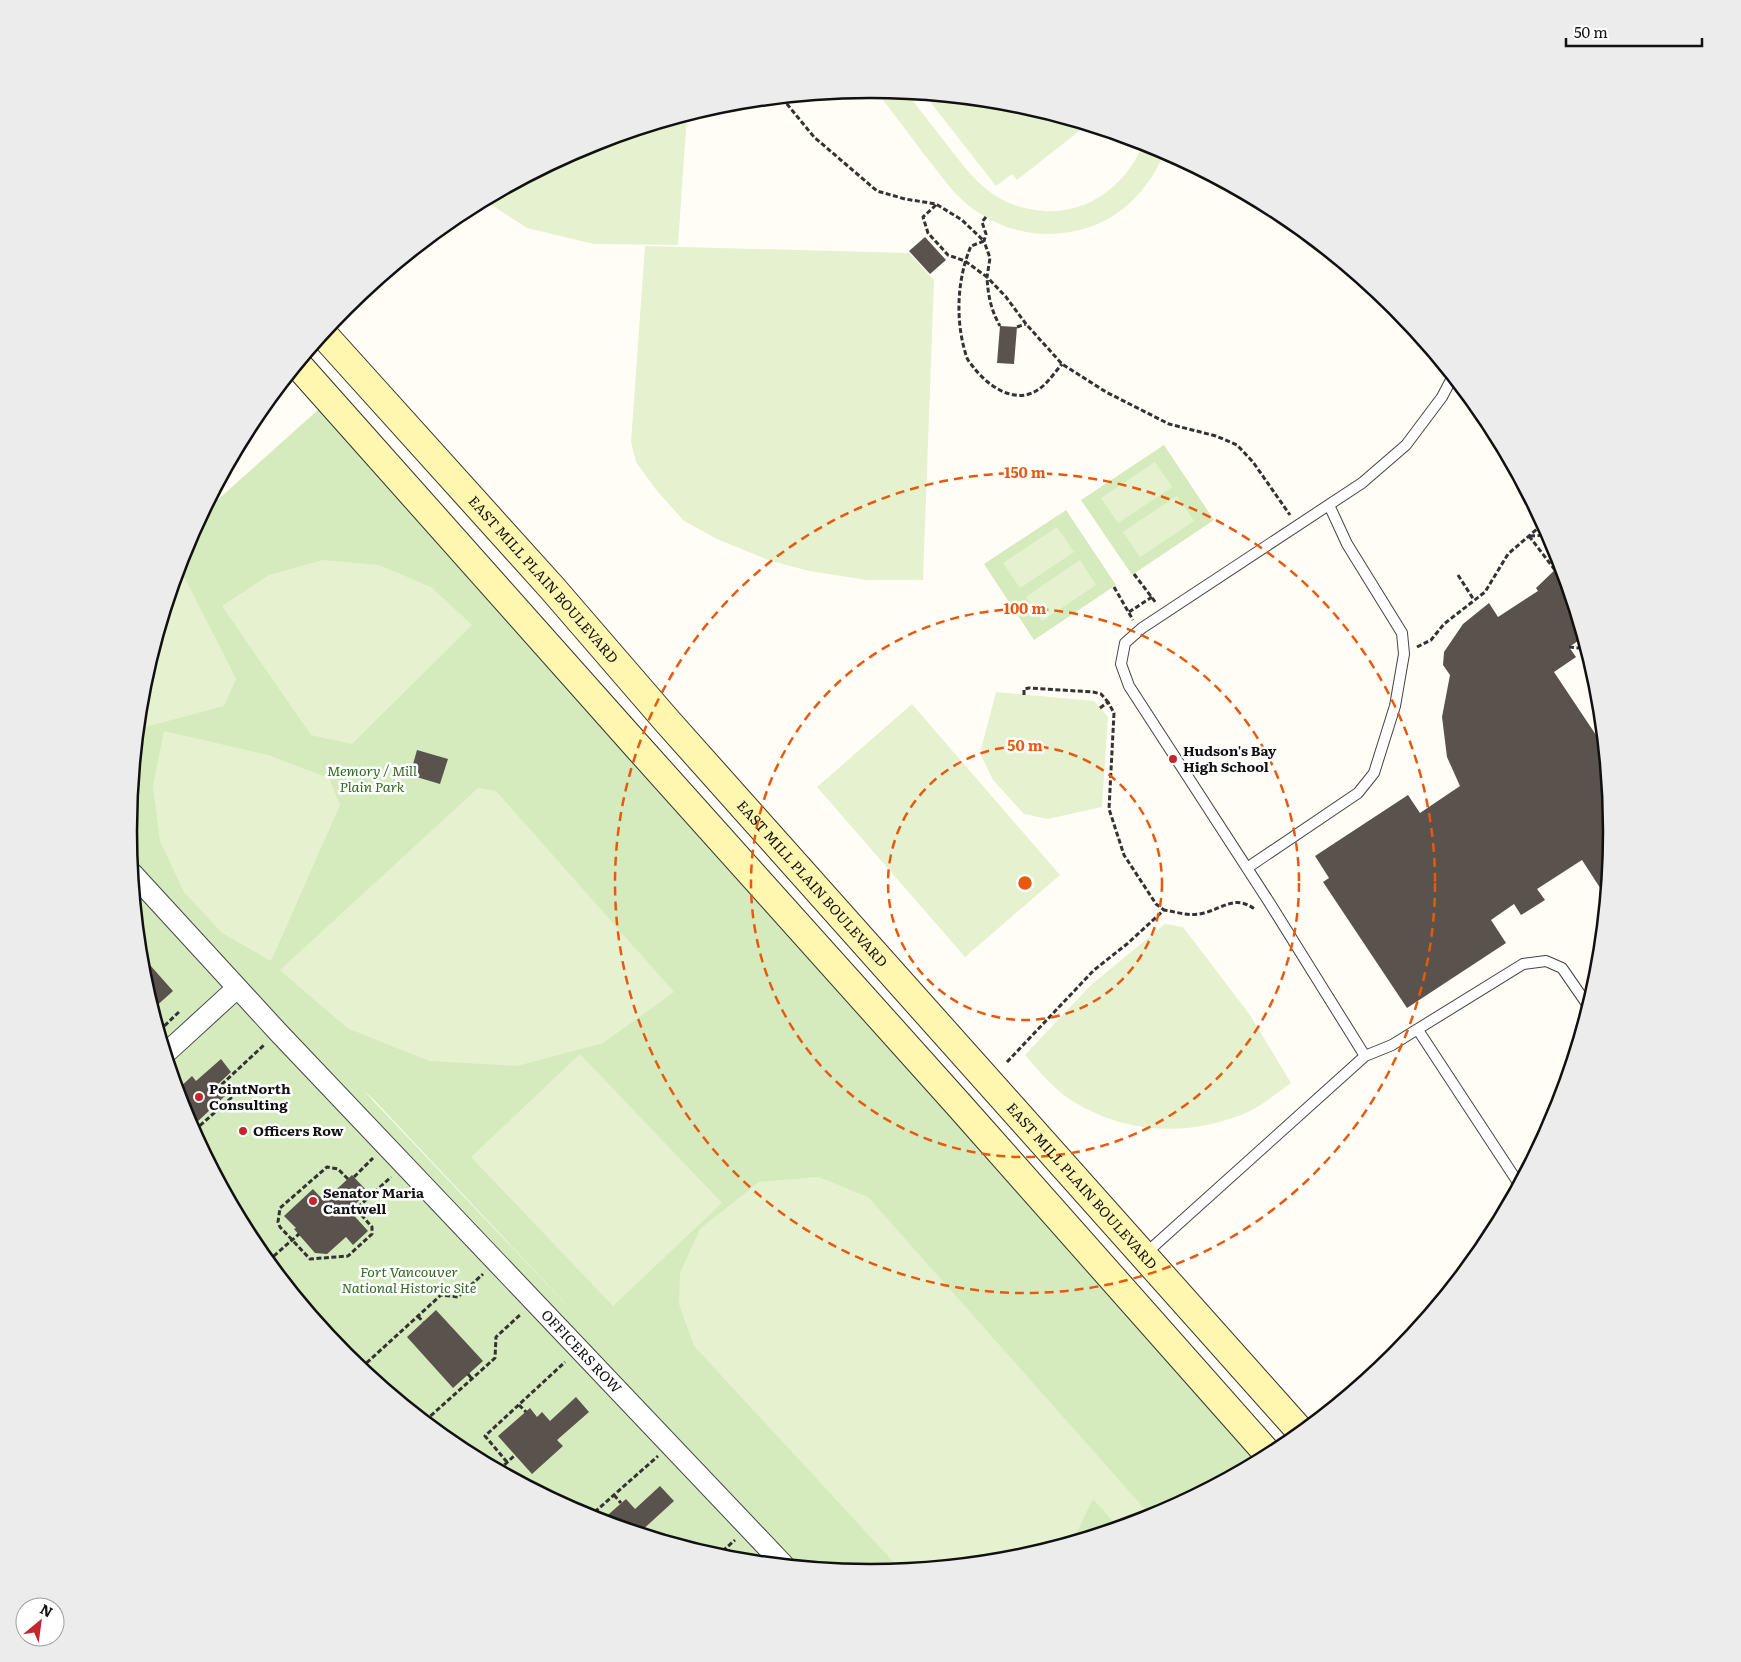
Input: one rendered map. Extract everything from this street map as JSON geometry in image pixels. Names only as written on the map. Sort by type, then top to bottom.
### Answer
[{"type":"main road","name":"EAST MILL PLAIN BOULEVARD","points":[[327,338],[539,574],[667,721],[1297,1427]]},
{"type":"main road","points":[[301,369],[1265,1449]]},
{"type":"street","name":"OFFICERS ROW","points":[[139,882],[278,1032],[778,1558]]},
{"type":"street","points":[[170,1049],[237,988]]},
{"type":"lane","points":[[1365,1056],[1269,902],[1129,686],[1121,664],[1125,643],[1138,632],[1362,483],[1406,445],[1442,397],[1450,382]]},
{"type":"lane","points":[[1247,868],[1358,793],[1374,773],[1396,706],[1404,654],[1402,633],[1348,544],[1329,505]]},
{"type":"lane","points":[[1144,1255],[1365,1056],[1392,1045],[1418,1030],[1524,964],[1546,961],[1562,968],[1584,1000]]},
{"type":"lane","points":[[1418,1030],[1516,1178]]},
{"type":"path","points":[[786,103],[814,137],[877,191],[905,199],[936,204],[962,220],[984,241],[990,258],[987,278],[988,294],[992,313],[1000,326]]},
{"type":"path","points":[[936,204],[923,217],[928,233],[948,255],[965,261],[987,278],[1006,297],[1026,324],[1062,364],[1106,392],[1169,424],[1216,436],[1238,444],[1253,462],[1297,526]]},
{"type":"path","points":[[984,241],[986,234],[982,222],[986,217]]},
{"type":"path","points":[[984,241],[971,246],[965,261],[960,288],[959,325],[966,357],[989,384],[1008,394],[1022,396],[1038,390],[1062,364]]},
{"type":"path","points":[[1016,327],[1026,324]]},
{"type":"path","points":[[1404,654],[1431,640],[1444,624],[1484,592],[1508,554],[1538,528]]},
{"type":"path","points":[[1529,536],[1541,536]]},
{"type":"path","points":[[1529,536],[1555,570]]},
{"type":"path","points":[[1134,574],[1164,613]]},
{"type":"path","points":[[1458,575],[1474,600]]},
{"type":"path","points":[[1114,587],[1130,612],[1138,632]]},
{"type":"path","points":[[1130,612],[1152,596]]},
{"type":"path","points":[[1569,647],[1581,648]]},
{"type":"path","points":[[1024,695],[1024,690],[1029,688],[1093,692],[1101,694],[1108,702],[1114,713],[1109,809],[1124,855],[1156,904],[1164,910],[1186,914],[1204,913],[1225,904],[1248,903],[1257,910],[1269,902]]},
{"type":"path","points":[[1100,708],[1108,702]]},
{"type":"path","points":[[1006,1062],[1094,970],[1127,944],[1164,910]]},
{"type":"path","points":[[164,1027],[180,1011]]},
{"type":"path","points":[[199,1126],[231,1098],[220,1086],[278,1032]]},
{"type":"path","points":[[199,1120],[202,1123]]},
{"type":"path","points":[[354,1177],[386,1146]]},
{"type":"path","points":[[348,1179],[338,1169],[327,1168],[280,1208],[278,1222],[310,1259],[348,1256],[372,1234],[372,1227],[356,1209],[404,1165]]},
{"type":"path","points":[[273,1256],[299,1234]]},
{"type":"path","points":[[366,1363],[441,1295],[458,1296],[496,1262]]},
{"type":"path","points":[[430,1417],[495,1358],[496,1336],[534,1302]]},
{"type":"path","points":[[418,1316],[423,1322]]},
{"type":"path","points":[[508,1462],[485,1436],[579,1349]]},
{"type":"path","points":[[468,1374],[472,1379]]},
{"type":"path","points":[[519,1405],[526,1412]]},
{"type":"path","points":[[596,1511],[670,1445]]},
{"type":"path","points":[[504,1466],[515,1455]]},
{"type":"path","points":[[614,1495],[621,1503]]},
{"type":"path","points":[[724,1549],[749,1528]]},
{"type":"green space","points":[[881,98],[911,99],[978,182],[1000,199],[1028,209],[1055,211],[1071,209],[1086,204],[1105,193],[1121,179],[1134,162],[1140,149],[1162,158],[1145,187],[1115,215],[1090,227],[1072,232],[1037,234],[1003,226],[973,209],[945,181]]},
{"type":"green space","points":[[929,100],[1014,112],[1082,129],[1017,180],[1012,174],[996,186]]},
{"type":"green space","points":[[687,121],[678,245],[594,244],[527,228],[490,204],[546,173],[590,153],[635,136]]},
{"type":"green space","points":[[645,246],[909,253],[934,280],[923,580],[867,580],[809,571],[768,560],[717,539],[684,521],[657,491],[636,462],[631,442]]},
{"type":"green space","name":"Memory / Mill Plain Park","points":[[329,400],[1264,1449],[1195,1489],[1151,1509],[1106,1526],[1060,1540],[966,1558],[918,1563],[823,1563],[775,1558],[681,1540],[635,1526],[590,1509],[546,1489],[463,1441],[424,1413],[352,1350],[319,1315],[261,1239],[235,1198],[193,1112],[176,1067],[162,1021],[143,927],[137,831],[143,735],[151,688],[162,641],[176,595],[193,550],[216,502]],"holes":[[[363,1090],[374,1100],[596,1336]]]},
{"type":"green space","points":[[1164,445],[1214,520],[1132,575],[1081,500]]},
{"type":"green space","points":[[1155,462],[1172,487],[1118,523],[1101,498]]},
{"type":"green space","points":[[1177,496],[1194,521],[1140,557],[1123,532]]},
{"type":"green space","points":[[1066,510],[1116,585],[1034,640],[984,564]]},
{"type":"green space","points":[[1057,527],[1074,552],[1020,588],[1003,563]]},
{"type":"green space","points":[[323,560],[379,565],[431,587],[472,625],[352,744],[311,735],[222,606],[269,575]]},
{"type":"green space","points":[[1080,560],[1096,585],[1042,621],[1026,597]]},
{"type":"green space","points":[[185,578],[236,679],[224,706],[144,727],[162,641],[182,579]]},
{"type":"green space","points":[[996,692],[1094,701],[1108,717],[1102,807],[1048,819],[1024,814],[993,780],[980,753]]},
{"type":"green space","points":[[912,704],[1060,875],[965,957],[817,787]]},
{"type":"green space","points":[[164,731],[268,755],[329,778],[340,805],[271,961],[222,933],[184,892],[160,841],[153,786]]},
{"type":"green space","points":[[478,788],[496,791],[674,992],[603,1043],[517,1066],[429,1061],[347,1028],[280,970]]},
{"type":"green space","points":[[1165,924],[1183,927],[1250,1015],[1291,1083],[1250,1111],[1206,1125],[1184,1128],[1161,1129],[1116,1121],[1095,1113],[1060,1092],[1025,1055],[1091,985]]},
{"type":"green space","points":[[580,1054],[722,1203],[613,1306],[471,1157]]},
{"type":"green space","points":[[819,1177],[868,1197],[1146,1511],[1114,1523],[1093,1499],[1075,1535],[1014,1550],[966,1558],[895,1563],[694,1346],[679,1304],[680,1273],[700,1229],[759,1182]]},
{"type":"building","points":[[925,237],[946,260],[930,274],[909,251]]},
{"type":"building","points":[[1000,326],[1017,327],[1014,364],[997,363]]},
{"type":"building","points":[[1555,569],[1579,640],[1569,647],[1576,657],[1554,672],[1598,738],[1604,831],[1601,889],[1582,860],[1537,889],[1545,900],[1521,915],[1514,904],[1491,920],[1506,943],[1407,1008],[1323,882],[1329,878],[1315,856],[1408,795],[1420,813],[1460,786],[1447,757],[1442,717],[1450,675],[1443,665],[1444,652],[1463,624],[1489,603],[1498,617],[1538,591],[1536,588]]},
{"type":"building","points":[[417,750],[448,759],[440,784],[410,775]]},
{"type":"building","points":[[150,965],[173,991],[158,1004],[151,974]]},
{"type":"building","points":[[221,1059],[231,1072],[216,1086],[225,1096],[197,1122],[183,1085],[192,1076],[196,1081]]},
{"type":"building","points":[[352,1175],[368,1192],[349,1210],[368,1231],[353,1245],[346,1237],[327,1254],[315,1253],[284,1216],[313,1189],[324,1201]]},
{"type":"building","points":[[436,1310],[483,1361],[453,1388],[407,1337]]},
{"type":"building","points":[[576,1397],[589,1412],[557,1440],[563,1446],[532,1474],[498,1436],[530,1408],[537,1417],[542,1412],[550,1421]]},
{"type":"building","points":[[660,1486],[674,1501],[644,1529],[607,1516],[626,1499],[635,1509]]},
{"type":"place","name":"Hudson's Bay High School","points":[[1173,759]]},
{"type":"place","name":"PointNorth Consulting","points":[[199,1097]]},
{"type":"place","name":"Officers Row","points":[[243,1131]]},
{"type":"place","name":"Senator Maria Cantwell","points":[[313,1201]]},
{"type":"park label","name":"Fort Vancouver National Historic Site","points":[[409,1280]]}]
